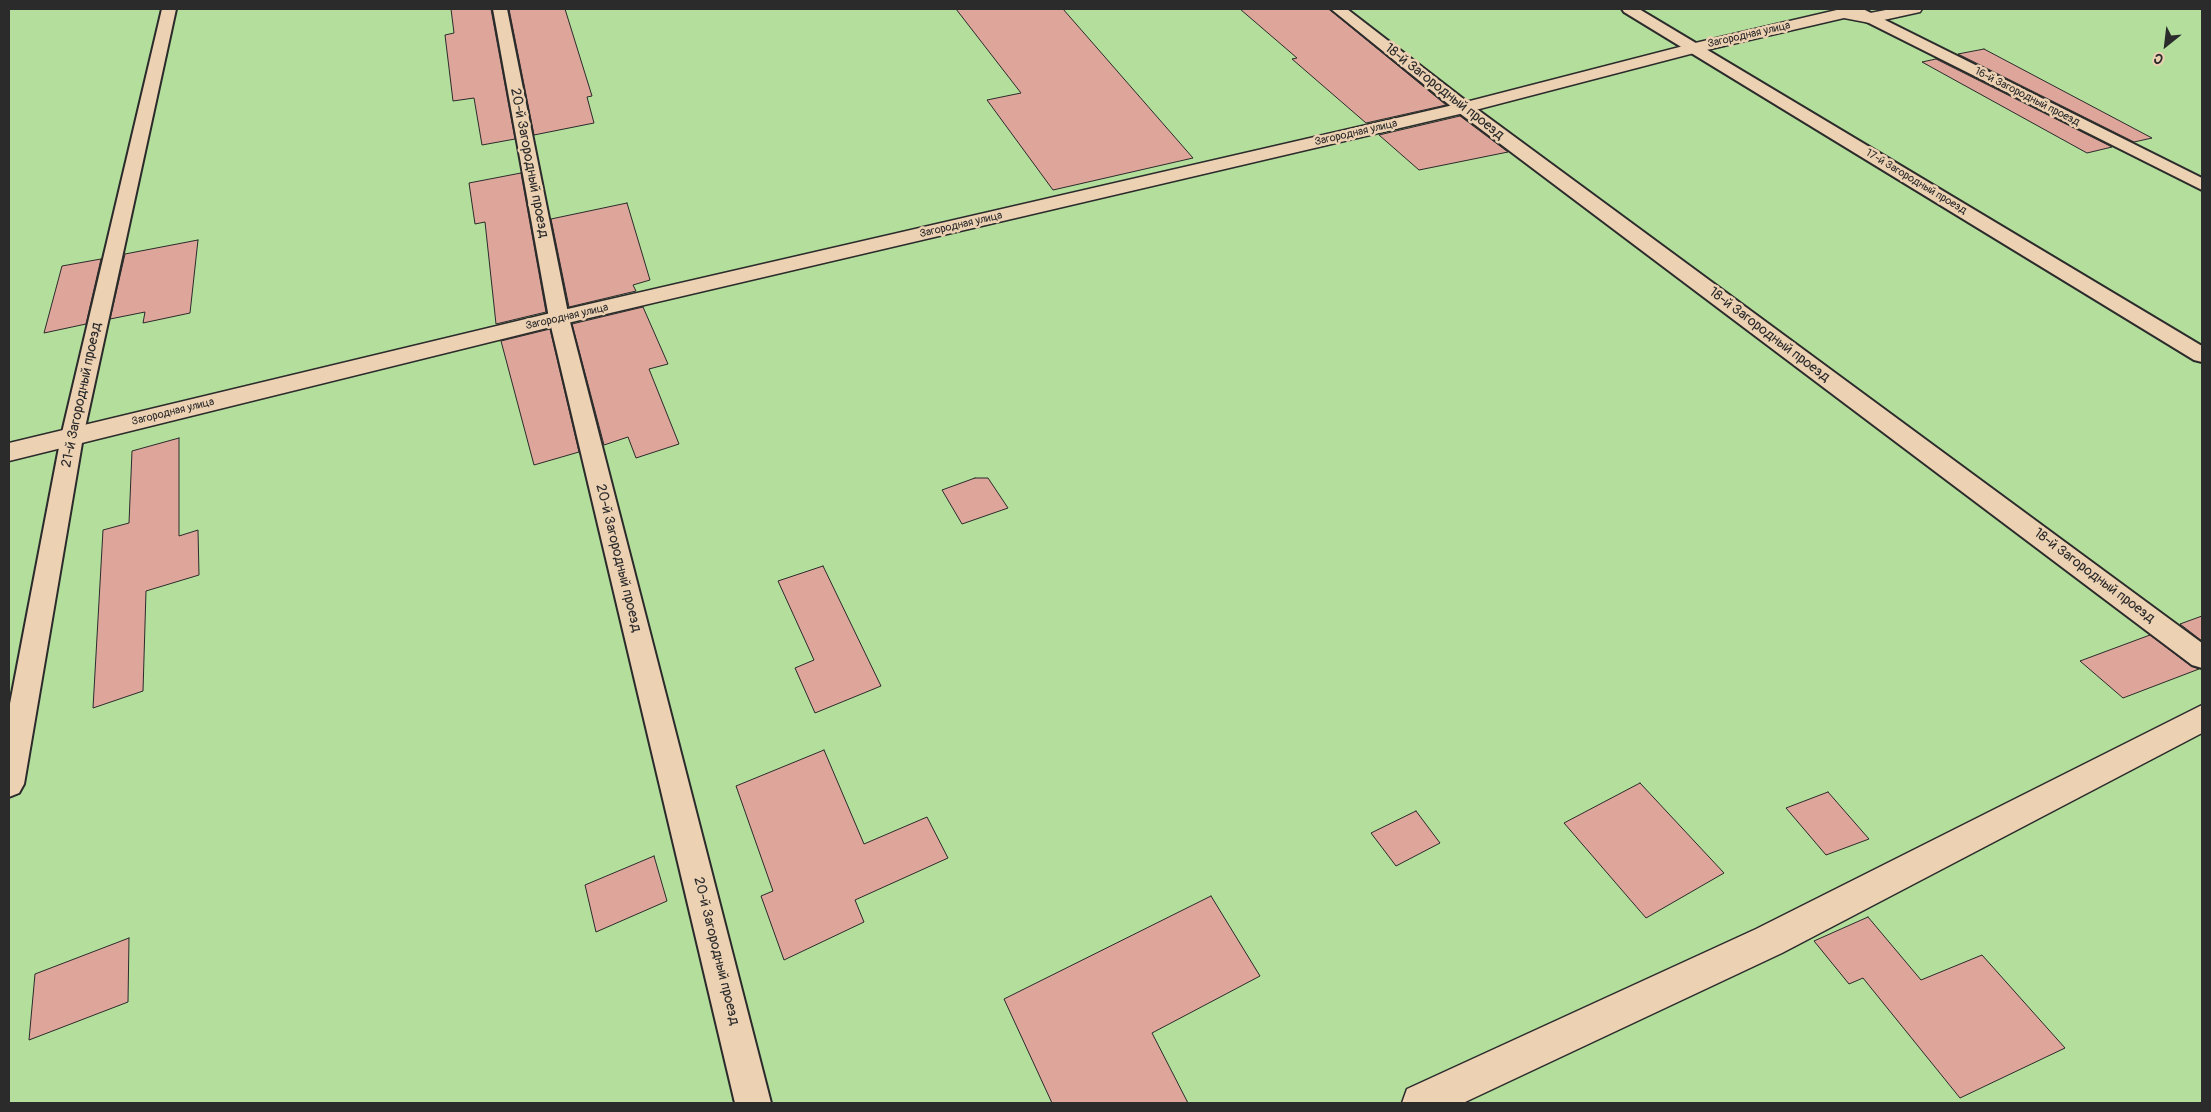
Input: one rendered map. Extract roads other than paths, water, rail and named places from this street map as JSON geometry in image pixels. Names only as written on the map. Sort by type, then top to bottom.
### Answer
[{"type":"street","name":"Загородная улица","points":[[9,452],[559,318],[1464,108],[1695,48],[1844,13],[1914,9]]},
{"type":"street","points":[[1421,1103],[1769,941],[2202,718]]},
{"type":"lane","name":"21-й Загородный проезд","points":[[9,784],[72,437],[169,9]]},
{"type":"lane","name":"20-й Загородный проезд","points":[[500,9],[559,318],[753,1103]]},
{"type":"lane","name":"18-й Загородный проезд","points":[[1338,9],[1464,108],[2202,657]]},
{"type":"lane","name":"17-й Загородный проезд","points":[[1629,9],[2202,355]]},
{"type":"lane","name":"16-й Загородный проезд","points":[[1861,13],[2202,185]]}]
